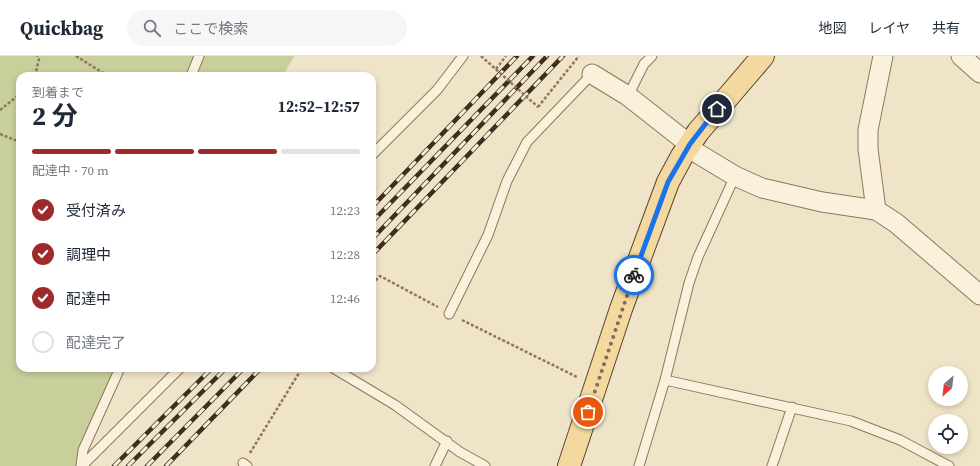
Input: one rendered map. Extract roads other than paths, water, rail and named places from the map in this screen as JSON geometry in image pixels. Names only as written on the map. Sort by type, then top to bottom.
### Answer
[{"type":"main road","points":[[569,466],[622,309],[668,182],[688,145],[763,56]]},
{"type":"street","points":[[876,210],[868,149],[868,130],[883,56]]},
{"type":"street","points":[[961,56],[980,73]]},
{"type":"street","points":[[592,74],[628,96],[688,145],[735,176],[762,188],[876,210],[896,223],[980,295]]},
{"type":"lane","points":[[193,72],[199,56]]},
{"type":"lane","points":[[376,151],[437,90],[463,56]]},
{"type":"lane","points":[[628,96],[644,64],[652,56]]},
{"type":"lane","points":[[449,314],[488,235],[507,181],[527,142],[592,74]]},
{"type":"lane","points":[[639,466],[665,380],[689,283],[698,257],[735,176]]},
{"type":"lane","points":[[81,466],[83,450],[118,372]]},
{"type":"lane","points":[[81,466],[176,372]]},
{"type":"lane","points":[[340,372],[395,405],[447,441],[460,452],[485,466]]},
{"type":"lane","points":[[665,380],[851,421],[900,440],[949,466]]},
{"type":"lane","points":[[772,466],[792,407]]},
{"type":"lane","points":[[435,466],[447,441]]},
{"type":"railway","points":[[376,203],[517,56]]},
{"type":"railway","points":[[376,218],[533,56]]},
{"type":"railway","points":[[376,235],[547,56]]},
{"type":"railway","points":[[376,251],[563,56]]},
{"type":"railway","points":[[114,466],[208,372]]},
{"type":"railway","points":[[128,466],[222,372]]},
{"type":"railway","points":[[147,466],[240,372]]},
{"type":"railway","points":[[166,466],[257,372]]}]
